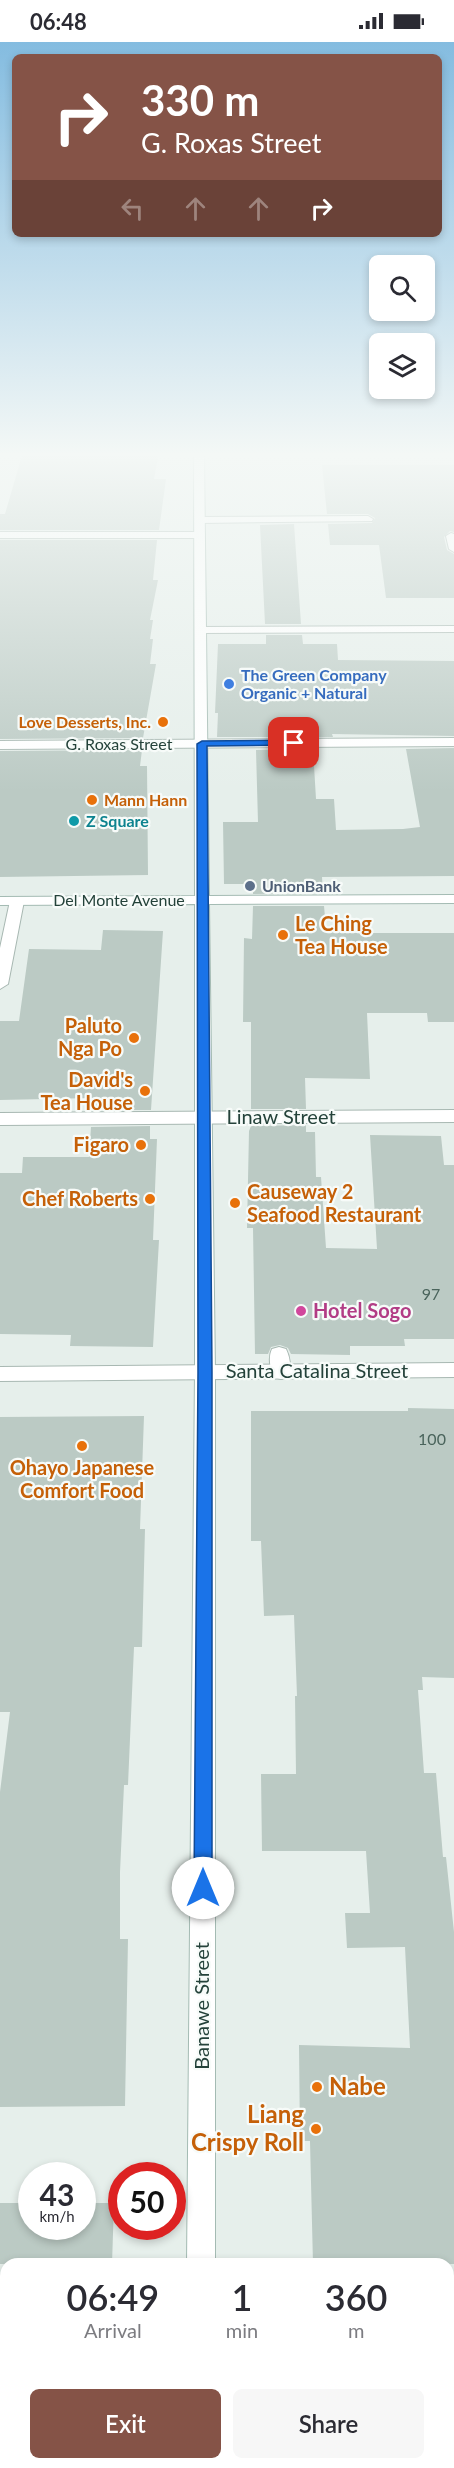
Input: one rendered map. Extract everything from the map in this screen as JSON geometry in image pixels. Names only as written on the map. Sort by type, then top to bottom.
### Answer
[{"type":"main road","name":"Banawe Street","points":[[200,565],[205,1372],[201,2258]]},
{"type":"main road","points":[[201,630],[454,629]]},
{"type":"main road","name":"G. Roxas Street","points":[[0,745],[454,742]]},
{"type":"main road","name":"Del Monte Avenue","points":[[0,901],[454,898]]},
{"type":"main road","points":[[0,984],[17,901]]},
{"type":"main road","name":"Linaw Street","points":[[0,1119],[454,1116]]},
{"type":"main road","name":"Santa Catalina Street","points":[[0,1374],[205,1372],[280,1363],[454,1370]]},
{"type":"building","points":[[0,565],[154,565],[153,580],[158,580],[150,620],[153,620],[150,639],[153,639],[150,664],[156,664],[143,738],[0,739]]},
{"type":"building","points":[[262,565],[297,565],[301,624],[265,624]]},
{"type":"building","points":[[382,565],[454,565],[454,598],[386,598]]},
{"type":"building","points":[[266,635],[302,635],[303,644],[337,644],[338,660],[454,661],[454,736],[332,734],[333,737],[217,737],[218,713],[215,713],[218,644],[266,644]]},
{"type":"building","points":[[454,748],[454,876],[322,877],[323,893],[253,894],[253,884],[224,884],[223,822],[258,822],[256,750],[313,749],[316,799],[334,799],[336,830],[420,827],[406,749]]},
{"type":"building","name":"Z Square","points":[[142,750],[140,766],[147,766],[148,875],[0,877],[0,751]]},
{"type":"building","points":[[253,906],[324,906],[326,928],[355,929],[355,933],[454,933],[454,1022],[428,1022],[427,1013],[367,1013],[370,1079],[305,1078],[306,1109],[251,1109],[251,1022],[243,1022],[244,938],[252,939]]},
{"type":"building","points":[[103,930],[163,931],[151,1110],[93,1110],[92,1098],[0,1100],[0,1021],[19,1021],[29,949],[101,950]]},
{"type":"building","points":[[306,1125],[306,1132],[315,1132],[316,1177],[321,1177],[326,1248],[377,1249],[370,1135],[441,1136],[444,1165],[454,1165],[454,1339],[404,1339],[405,1346],[350,1346],[350,1355],[291,1354],[288,1348],[280,1345],[271,1347],[268,1354],[255,1354],[253,1228],[247,1228],[249,1131],[251,1126]]},
{"type":"building","points":[[150,1126],[150,1139],[157,1139],[153,1240],[159,1240],[153,1347],[70,1346],[71,1335],[0,1334],[0,1173],[22,1173],[23,1157],[89,1157],[91,1127]]},
{"type":"building","points":[[408,1408],[454,1409],[454,1678],[422,1677],[423,1690],[418,1690],[424,1773],[436,1773],[443,1857],[446,1857],[454,1932],[454,2258],[313,2258],[310,2141],[300,2141],[299,2045],[410,2048],[405,1947],[347,1948],[345,1913],[370,1913],[366,1851],[262,1851],[261,1774],[296,1774],[295,1696],[297,1696],[294,1615],[264,1616],[261,1541],[251,1541],[251,1411],[408,1411]]},
{"type":"building","points":[[144,1416],[140,1529],[145,1529],[142,1647],[134,1647],[128,1785],[124,1785],[120,1872],[120,1939],[128,1939],[125,2106],[0,2107],[0,1792],[10,1712],[0,1712],[0,1417]]},
{"type":"building","points":[[0,2203],[18,2203],[18,2240],[96,2240],[96,2203],[108,2203],[108,2240],[113,2240],[112,2258],[0,2258]]},
{"type":"place","name":"The Green Company Organic + Natural","points":[[229,684]]},
{"type":"place","name":"Love Desserts, Inc.","points":[[163,722]]},
{"type":"place","name":"Mann Hann","points":[[92,800]]},
{"type":"place","name":"Z Square","points":[[74,821]]},
{"type":"place","name":"UnionBank","points":[[250,886]]},
{"type":"place","name":"Le Ching Tea House","points":[[283,935]]},
{"type":"place","name":"Paluto Nga Po","points":[[134,1038]]},
{"type":"place","name":"David's Tea House","points":[[145,1091]]},
{"type":"place","name":"Figaro","points":[[141,1145]]},
{"type":"place","name":"Chef Roberts","points":[[150,1199]]},
{"type":"place","name":"Causeway 2 Seafood Restaurant","points":[[235,1203]]},
{"type":"place","name":"Hotel Sogo","points":[[301,1311]]},
{"type":"place","name":"Ohayo Japanese Comfort Food","points":[[82,1446]]},
{"type":"place","name":"Nabe","points":[[317,2087]]},
{"type":"place","name":"Liang Crispy Roll","points":[[316,2129]]},
{"type":"route","points":[[203,1888],[205,1372],[202,744],[294,743]]}]
